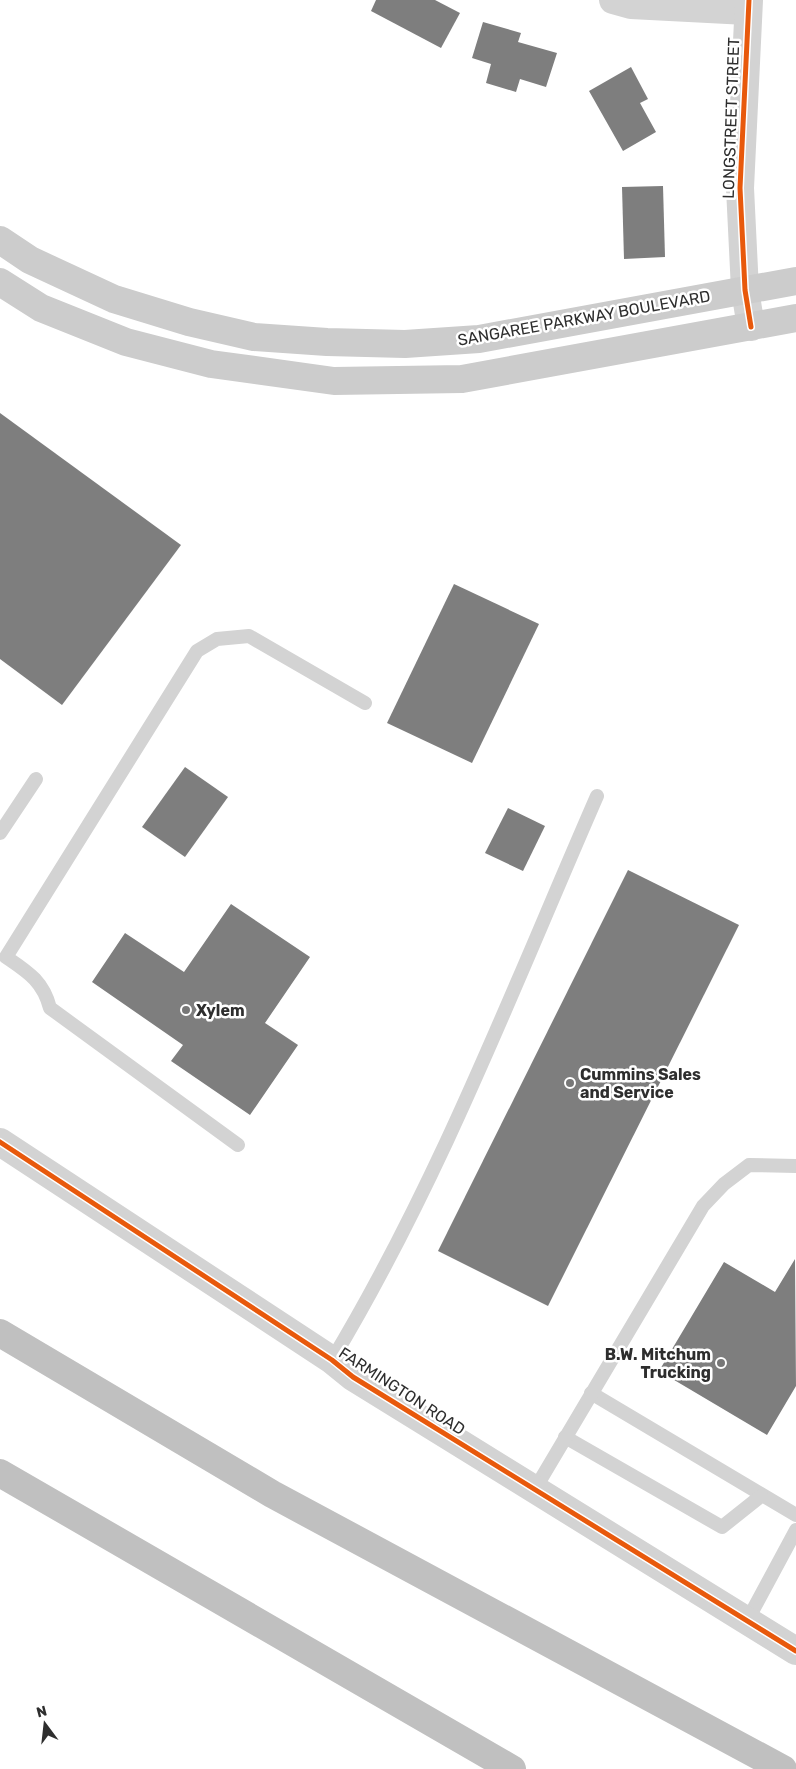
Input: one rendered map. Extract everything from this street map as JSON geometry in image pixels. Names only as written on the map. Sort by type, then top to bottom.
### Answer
[{"type":"highway","points":[[0,1334],[272,1494],[783,1769]]},
{"type":"highway","points":[[0,1473],[512,1769]]},
{"type":"main road","name":"SANGAREE PARKWAY BOULEVARD","points":[[0,240],[30,260],[114,299],[190,322],[254,337],[327,342],[405,344],[479,339],[796,281]]},
{"type":"main road","points":[[0,282],[41,308],[126,342],[211,364],[334,381],[462,380],[796,318]]},
{"type":"street","points":[[613,0],[630,5],[748,5]]},
{"type":"street","name":"LONGSTREET STREET","points":[[748,5],[740,188],[745,290],[750,327]]},
{"type":"street","name":"FARMINGTON ROAD","points":[[0,1142],[332,1360],[353,1377],[796,1651]]},
{"type":"lane","points":[[238,1145],[50,1008],[47,997],[33,976],[3,962],[197,651],[218,639],[249,636],[365,703]]},
{"type":"lane","points":[[2,826],[36,779]]},
{"type":"lane","points":[[332,1360],[372,1295],[441,1156],[597,796]]},
{"type":"lane","points":[[535,1489],[703,1206],[724,1184],[748,1165],[796,1166]]},
{"type":"lane","points":[[591,1393],[761,1496],[796,1515]]},
{"type":"lane","points":[[565,1437],[722,1527],[761,1496]]},
{"type":"lane","points":[[747,1621],[796,1530]]},
{"type":"building","points":[[376,0],[435,0],[460,13],[441,48],[371,11]]},
{"type":"building","points":[[483,22],[521,33],[518,42],[557,53],[546,87],[520,79],[516,92],[486,83],[491,64],[472,58]]},
{"type":"building","points":[[631,67],[648,99],[640,103],[656,132],[623,151],[589,91]]},
{"type":"building","points":[[663,186],[665,257],[624,259],[622,187]]},
{"type":"building","points":[[0,413],[181,545],[62,705],[0,659]]},
{"type":"building","points":[[454,584],[539,624],[472,763],[387,723]]},
{"type":"building","points":[[185,767],[228,797],[185,857],[142,827]]},
{"type":"building","points":[[508,808],[545,826],[523,871],[485,853]]},
{"type":"building","points":[[628,870],[739,925],[548,1306],[438,1251]]},
{"type":"building","points":[[231,904],[310,957],[265,1023],[298,1045],[250,1115],[171,1061],[183,1045],[92,982],[125,933],[184,972]]},
{"type":"building","points":[[795,1259],[796,1386],[767,1435],[659,1371],[724,1262],[775,1292]]},
{"type":"cycle path","points":[[749,0],[740,188],[745,290],[751,327]]},
{"type":"cycle path","points":[[0,1142],[332,1360],[353,1377],[796,1651]]},
{"type":"place","name":"Xylem","points":[[186,1010]]},
{"type":"place","name":"Cummins Sales and Service","points":[[570,1083]]},
{"type":"place","name":"B.W. Mitchum Trucking","points":[[721,1363]]}]
